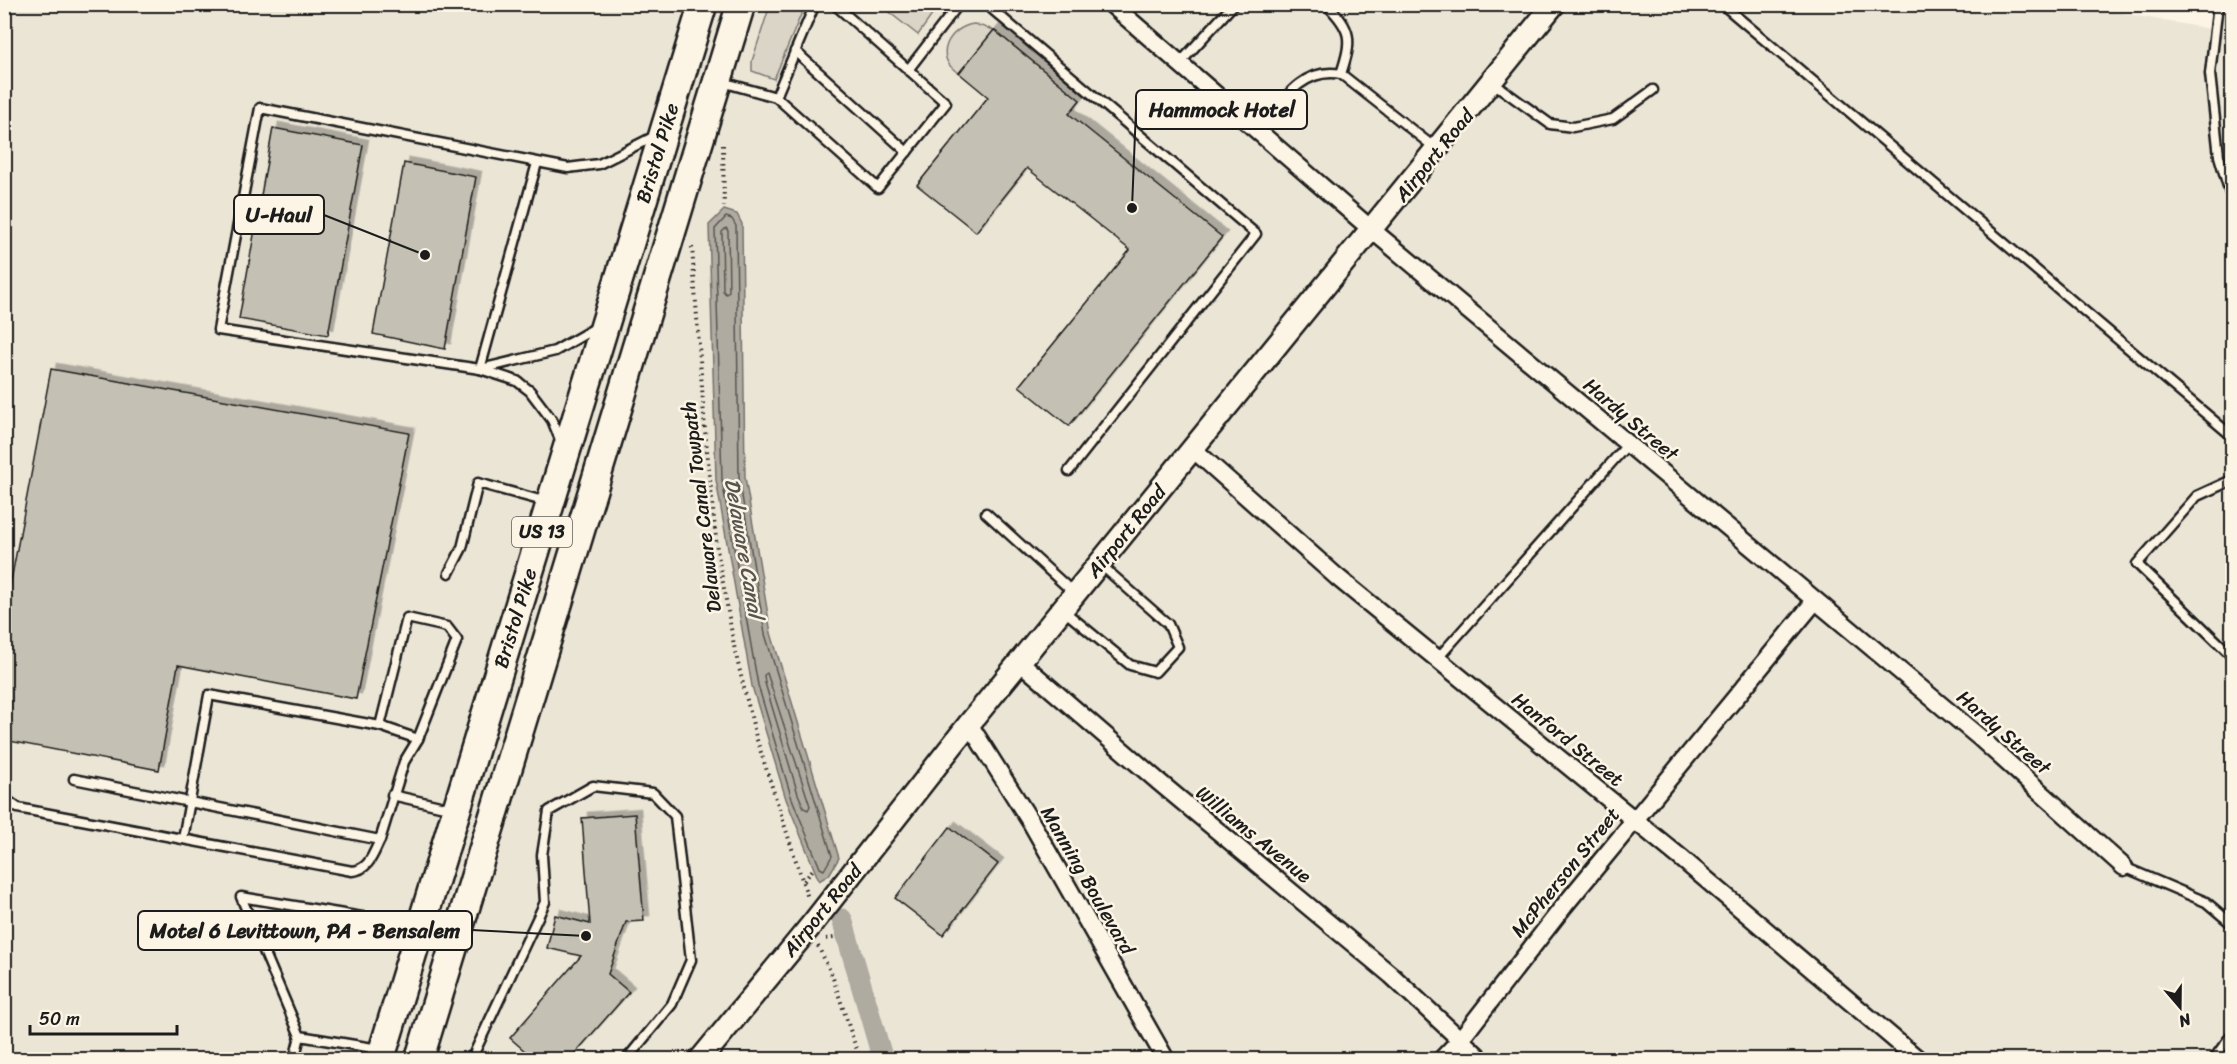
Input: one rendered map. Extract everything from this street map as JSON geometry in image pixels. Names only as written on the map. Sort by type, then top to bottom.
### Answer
[{"type":"highway","name":"Bristol Pike","points":[[382,1055],[703,4]]},
{"type":"highway","name":"Bristol Pike","points":[[419,1059],[741,4]]},
{"type":"street","name":"Hardy Street","points":[[1111,4],[1372,230],[1979,737],[2124,867]]},
{"type":"street","name":"Airport Road","points":[[700,1059],[813,923],[969,723],[1554,4]]},
{"type":"street","name":"Hanford Street","points":[[1193,449],[1337,577],[1634,820],[1919,1059]]},
{"type":"street","name":"McPherson Street","points":[[1441,1059],[1460,1040],[1564,906],[1815,601]]},
{"type":"street","name":"Williams Avenue","points":[[1020,662],[1158,782],[1391,975],[1482,1059]]},
{"type":"street","name":"Manning Boulevard","points":[[969,723],[1032,824],[1166,1059]]},
{"type":"lane","points":[[776,97],[815,4]]},
{"type":"lane","points":[[718,81],[776,97],[878,188],[946,103],[834,4]]},
{"type":"lane","points":[[908,70],[959,4]]},
{"type":"lane","points":[[986,4],[1256,234],[1069,471]]},
{"type":"lane","points":[[1179,63],[1234,4]]},
{"type":"lane","points":[[1326,4],[1342,19],[1349,34],[1349,48],[1341,74]]},
{"type":"lane","points":[[1722,4],[2232,436]]},
{"type":"lane","points":[[2218,4],[2210,74],[2219,156],[2232,201]]},
{"type":"lane","points":[[795,51],[907,152]]},
{"type":"lane","points":[[1257,131],[1296,86],[1307,78],[1331,72],[1341,74],[1437,150]]},
{"type":"lane","points":[[1492,82],[1550,124],[1573,127],[1613,119],[1653,90]]},
{"type":"lane","points":[[564,457],[552,420],[531,391],[517,381],[480,369],[218,330],[260,108],[568,168],[599,164],[664,132]]},
{"type":"lane","points":[[480,369],[537,163]]},
{"type":"lane","points":[[480,369],[555,351],[584,337],[606,321]]},
{"type":"lane","points":[[1437,659],[1628,444]]},
{"type":"lane","points":[[2232,480],[2197,496],[2137,564],[2232,656]]},
{"type":"lane","points":[[449,573],[462,548],[478,483],[551,503]]},
{"type":"lane","points":[[986,513],[1130,665],[1155,672],[1178,647],[1168,624],[1100,563]]},
{"type":"lane","points":[[4,798],[18,808],[351,871],[360,870],[366,866],[380,840],[404,762],[418,739],[457,640],[447,627],[407,618],[380,726]]},
{"type":"lane","points":[[183,839],[209,694],[380,726],[418,739]]},
{"type":"lane","points":[[74,779],[189,800],[380,840]]},
{"type":"lane","points":[[471,1059],[545,902],[542,855],[549,812],[593,786],[653,792],[675,816],[691,960],[672,1004],[626,1059]]},
{"type":"lane","points":[[392,795],[457,810]]},
{"type":"lane","points":[[2124,867],[2206,902],[2232,924]]},
{"type":"lane","points":[[294,1059],[300,1036],[241,897],[421,927]]},
{"type":"lane","points":[[2213,1059],[2232,1034]]},
{"type":"lane","points":[[300,1036],[382,1055]]},
{"type":"path","points":[[723,135],[724,210]]},
{"type":"path","name":"Delaware Canal Towpath","points":[[691,240],[705,430],[717,549],[735,651],[756,737],[810,903]]},
{"type":"path","points":[[804,881],[814,868]]},
{"type":"path","points":[[816,941],[832,975],[860,1059]]},
{"type":"shaded area","points":[[2072,4],[2232,33],[2232,1059],[5,1060],[5,5]]},
{"type":"shaded area","points":[[770,5],[805,5],[774,79],[752,71],[752,61]]},
{"type":"shaded area","points":[[880,5],[927,5],[935,11],[918,35]]},
{"type":"shaded area","points":[[974,24],[994,30],[959,73],[946,59],[947,44],[957,31]]},
{"type":"water","points":[[724,210],[737,214],[742,224],[745,477],[771,633],[839,858],[829,875],[819,881],[786,799],[752,686],[716,480],[709,225]]},
{"type":"building","points":[[994,30],[1080,100],[1069,114],[1222,237],[1069,426],[1019,386],[1130,250],[1027,168],[976,232],[917,185],[988,97],[959,73]]},
{"type":"building","points":[[273,128],[363,145],[328,335],[239,319]]},
{"type":"building","points":[[404,163],[476,177],[445,349],[373,334]]},
{"type":"building","points":[[51,369],[409,433],[356,699],[178,665],[159,770],[4,740],[4,618]]},
{"type":"building","points":[[635,814],[644,921],[626,922],[608,974],[629,992],[570,1059],[534,1059],[510,1038],[581,956],[547,948],[555,915],[590,924],[582,818]]},
{"type":"building","points":[[950,827],[998,864],[943,935],[895,898]]},
{"type":"waterway","name":"Delaware Canal","points":[[842,919],[883,1060]]},
{"type":"place","name":"Hammock Hotel","points":[[1132,208]]},
{"type":"place","name":"U-Haul","points":[[425,255]]},
{"type":"place","name":"Motel 6 Levittown, PA - Bensalem","points":[[586,936]]}]
